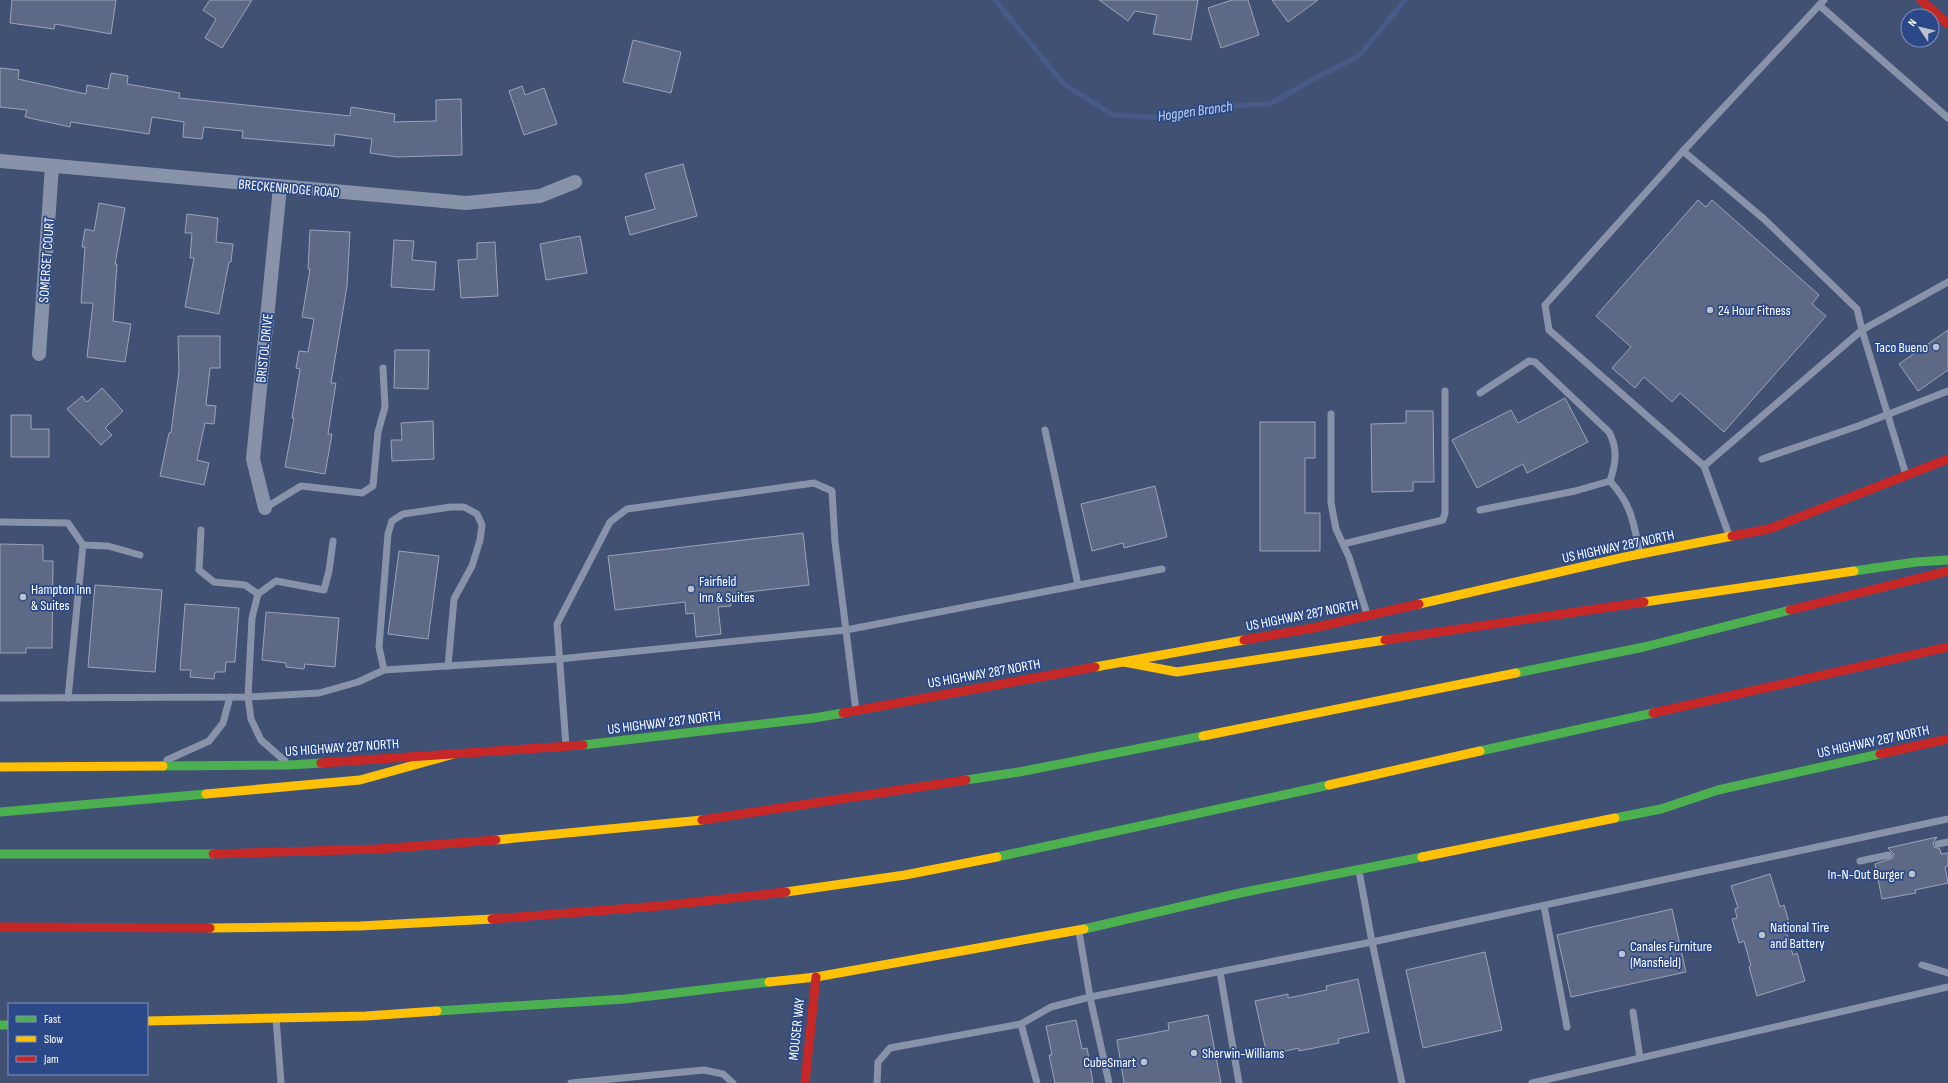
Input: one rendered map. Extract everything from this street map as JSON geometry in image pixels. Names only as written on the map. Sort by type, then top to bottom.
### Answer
[{"type":"main road","points":[[1921,0],[1948,24]]},
{"type":"main road","name":"US HIGHWAY 287 NORTH","points":[[0,767],[289,765],[567,747],[814,718],[1313,628],[1640,554],[1769,529],[1948,459]]},
{"type":"main road","points":[[1124,662],[1177,672],[1228,662],[1916,562],[1948,560]]},
{"type":"main road","points":[[0,854],[210,854],[378,849],[539,837],[715,819],[1019,772],[1354,707],[1644,647],[1948,571]]},
{"type":"main road","points":[[0,927],[284,927],[409,924],[618,910],[802,889],[898,876],[1044,848],[1948,647]]},
{"type":"main road","name":"US HIGHWAY 287 NORTH","points":[[148,1021],[366,1016],[625,999],[816,977],[1078,930],[1240,893],[1661,809],[1718,790],[1948,739]]},
{"type":"main road","points":[[0,812],[360,780],[454,754]]},
{"type":"main road","name":"MOUSER WAY","points":[[805,1083],[816,977]]},
{"type":"street","name":"BRECKENRIDGE ROAD","points":[[0,161],[466,203],[540,196],[575,182]]},
{"type":"street","name":"SOMERSET COURT","points":[[40,354],[52,166]]},
{"type":"street","name":"BRISTOL DRIVE","points":[[265,508],[253,459],[280,187]]},
{"type":"lane","points":[[1729,537],[1704,466],[1549,330],[1545,305],[1683,151],[1821,2],[1948,118]]},
{"type":"lane","points":[[1683,151],[1764,219],[1857,310],[1906,475]]},
{"type":"lane","points":[[1704,466],[1862,330],[1948,282]]},
{"type":"lane","points":[[1480,393],[1529,361],[1535,362],[1609,432],[1614,441],[1616,452],[1616,464],[1610,481]]},
{"type":"lane","points":[[265,508],[301,486],[362,493],[373,486],[378,432],[384,407],[383,368]]},
{"type":"lane","points":[[1343,544],[1443,520],[1445,513],[1445,391]]},
{"type":"lane","points":[[1762,459],[1858,426],[1887,413],[1948,391]]},
{"type":"lane","points":[[1331,414],[1331,503],[1336,529],[1349,557],[1368,616]]},
{"type":"lane","points":[[1045,430],[1078,585]]},
{"type":"lane","points":[[1480,510],[1575,491],[1610,481]]},
{"type":"lane","points":[[1610,481],[1623,496],[1630,509],[1640,554]]},
{"type":"lane","points":[[567,747],[557,624],[610,522],[627,509],[814,483],[832,492],[835,542],[856,711]]},
{"type":"lane","points":[[384,670],[379,647],[388,534],[392,521],[403,514],[464,507],[477,514],[482,525],[480,540],[472,566],[454,599],[448,666]]},
{"type":"lane","points":[[0,522],[68,523],[83,545],[68,698]]},
{"type":"lane","points":[[201,530],[199,570],[214,582],[245,585],[258,594]]},
{"type":"lane","points":[[289,765],[261,740],[251,719],[248,697],[252,618],[258,594],[276,581],[324,590],[329,571],[333,541]]},
{"type":"lane","points":[[83,545],[108,546],[140,555]]},
{"type":"lane","points":[[0,698],[248,697],[319,693],[358,682],[384,670],[559,659],[846,630],[1162,569]]},
{"type":"lane","points":[[152,766],[209,741],[223,722],[230,697]]},
{"type":"lane","points":[[877,1083],[878,1062],[890,1048],[1021,1024],[1051,1007],[1090,997],[1372,942],[1948,819]]},
{"type":"lane","points":[[1938,844],[1948,842]]},
{"type":"lane","points":[[1860,861],[1889,855]]},
{"type":"lane","points":[[1359,870],[1372,942],[1402,1083]]},
{"type":"lane","points":[[1544,906],[1567,1027]]},
{"type":"lane","points":[[1078,930],[1090,997],[1109,1083]]},
{"type":"lane","points":[[1922,965],[1948,974]]},
{"type":"lane","points":[[1220,972],[1239,1083]]},
{"type":"lane","points":[[1532,1083],[1948,987]]},
{"type":"lane","points":[[1633,1012],[1640,1058]]},
{"type":"lane","points":[[276,1018],[281,1083]]},
{"type":"lane","points":[[1021,1024],[1037,1083]]},
{"type":"lane","points":[[570,1083],[704,1070],[723,1074],[733,1083]]},
{"type":"building","points":[[12,0],[116,0],[111,34],[55,24],[54,29],[10,23]]},
{"type":"building","points":[[210,0],[252,0],[222,48],[205,38],[216,19],[203,10]]},
{"type":"building","points":[[1099,0],[1198,0],[1191,40],[1153,34],[1157,15],[1135,11],[1128,21]]},
{"type":"building","points":[[1232,0],[1248,0],[1259,35],[1221,48],[1208,8]]},
{"type":"building","points":[[1272,0],[1318,0],[1288,22]]},
{"type":"building","points":[[633,40],[681,52],[671,93],[623,82]]},
{"type":"building","points":[[0,68],[19,70],[18,79],[86,94],[87,85],[108,89],[111,73],[128,76],[127,84],[180,93],[179,98],[350,116],[351,107],[395,114],[394,122],[436,121],[436,100],[461,99],[462,155],[397,157],[370,153],[372,139],[335,134],[334,146],[242,138],[243,131],[204,127],[202,139],[183,137],[184,122],[152,117],[149,134],[71,122],[70,127],[25,117],[27,110],[0,107]]},
{"type":"building","points":[[522,86],[525,95],[544,88],[557,124],[524,135],[509,91]]},
{"type":"building","points":[[683,164],[697,216],[630,235],[625,217],[655,209],[645,174]]},
{"type":"building","name":"24 Hour Fitness","points":[[1698,200],[1706,207],[1712,200],[1819,295],[1812,304],[1826,316],[1724,432],[1680,393],[1672,402],[1644,377],[1635,388],[1612,368],[1631,347],[1596,316]]},
{"type":"building","points":[[99,203],[125,208],[115,264],[117,264],[113,321],[131,324],[125,362],[87,357],[93,303],[81,303],[85,247],[82,247],[85,229],[94,231]]},
{"type":"building","points":[[187,214],[218,218],[216,242],[233,244],[231,262],[229,262],[219,314],[185,307],[194,258],[190,258],[192,233],[185,233]]},
{"type":"building","points":[[310,230],[350,232],[347,286],[331,383],[336,383],[328,434],[332,434],[325,474],[285,467],[294,418],[292,418],[300,369],[296,368],[299,351],[308,352],[314,319],[302,317],[310,269],[308,269]]},
{"type":"building","points":[[580,236],[587,273],[546,280],[540,244]]},
{"type":"building","points":[[394,240],[414,241],[412,260],[436,262],[434,290],[391,287]]},
{"type":"building","points":[[495,242],[498,296],[461,298],[458,260],[477,259],[477,243]]},
{"type":"building","name":"Taco Bueno","points":[[1948,330],[1948,370],[1918,391],[1899,364]]},
{"type":"building","points":[[178,336],[220,336],[220,368],[210,368],[206,405],[216,406],[214,424],[205,423],[197,460],[209,463],[204,485],[160,476],[169,433],[171,433],[179,371]]},
{"type":"building","points":[[395,350],[429,350],[428,389],[394,388]]},
{"type":"building","points":[[102,388],[123,411],[105,428],[112,435],[101,445],[67,409],[82,396],[87,402]]},
{"type":"building","points":[[1565,398],[1588,442],[1527,473],[1523,464],[1477,488],[1452,440],[1511,410],[1518,423]]},
{"type":"building","points":[[1406,411],[1433,411],[1434,482],[1413,482],[1413,491],[1372,492],[1371,424],[1406,423]]},
{"type":"building","points":[[11,415],[31,415],[31,429],[49,429],[49,457],[11,457]]},
{"type":"building","points":[[433,421],[434,459],[392,461],[391,440],[402,440],[401,423]]},
{"type":"building","points":[[1260,422],[1315,422],[1315,458],[1305,458],[1305,513],[1320,513],[1320,551],[1260,551]]},
{"type":"building","points":[[1155,486],[1167,537],[1124,548],[1123,543],[1092,551],[1081,504]]},
{"type":"building","name":"Fairfield Inn & Suites","points":[[803,533],[809,585],[730,594],[731,606],[718,607],[721,634],[696,637],[694,613],[686,614],[685,602],[615,610],[608,556]]},
{"type":"building","name":"Hampton Inn & Suites","points":[[0,544],[43,545],[43,561],[53,561],[52,648],[26,648],[26,653],[0,653]]},
{"type":"building","points":[[399,551],[439,556],[428,639],[388,634]]},
{"type":"building","points":[[95,585],[162,590],[155,672],[88,667]]},
{"type":"building","points":[[185,604],[239,608],[235,662],[226,662],[225,672],[215,672],[214,679],[190,677],[191,670],[180,670]]},
{"type":"building","points":[[266,612],[339,618],[335,667],[305,664],[304,669],[286,667],[286,663],[262,660]]},
{"type":"building","name":"In-N-Out Burger","points":[[1937,837],[1933,843],[1934,847],[1940,849],[1941,854],[1948,853],[1948,866],[1945,867],[1948,883],[1915,890],[1916,893],[1882,899],[1875,864],[1893,858],[1894,854],[1888,848]]},
{"type":"building","name":"National Tire and Battery","points":[[1770,874],[1780,907],[1784,905],[1790,926],[1785,928],[1793,955],[1797,953],[1805,981],[1757,996],[1744,941],[1739,943],[1732,919],[1737,918],[1735,909],[1738,908],[1731,886]]},
{"type":"building","name":"Canales Furniture (Mansfield)","points":[[1672,909],[1686,972],[1571,997],[1557,935]]},
{"type":"building","points":[[1485,952],[1502,1030],[1423,1048],[1406,970]]},
{"type":"building","points":[[1358,979],[1369,1032],[1338,1039],[1339,1043],[1299,1051],[1299,1048],[1267,1055],[1255,1001],[1288,994],[1288,998],[1327,990],[1326,986]]},
{"type":"building","points":[[1208,1015],[1221,1083],[1124,1083],[1117,1040],[1169,1030],[1168,1023]]},
{"type":"building","points":[[1076,1020],[1082,1049],[1087,1048],[1093,1083],[1055,1083],[1049,1055],[1052,1055],[1046,1026]]},
{"type":"waterway","name":"Hogpen Branch","points":[[995,0],[1064,84],[1113,115],[1167,118],[1229,106],[1270,104],[1359,56],[1405,0]]},
{"type":"traffic: fast","points":[[1854,571],[1916,562],[1948,560]]},
{"type":"traffic: fast","points":[[1516,673],[1644,647],[1790,610]]},
{"type":"traffic: fast","points":[[583,745],[814,718],[843,713]]},
{"type":"traffic: fast","points":[[1480,751],[1653,713]]},
{"type":"traffic: fast","points":[[966,780],[1019,772],[1203,736]]},
{"type":"traffic: fast","points":[[1615,818],[1661,809],[1718,790],[1880,754]]},
{"type":"traffic: fast","points":[[163,766],[289,765],[321,763]]},
{"type":"traffic: fast","points":[[997,857],[1329,785]]},
{"type":"traffic: fast","points":[[0,812],[206,794]]},
{"type":"traffic: fast","points":[[0,854],[213,854]]},
{"type":"traffic: fast","points":[[1084,929],[1240,893],[1422,857]]},
{"type":"traffic: fast","points":[[437,1011],[625,999],[769,982]]},
{"type":"traffic: fast","points":[[0,1025],[8,1025]]},
{"type":"traffic: slow","points":[[1419,604],[1625,557],[1732,536]]},
{"type":"traffic: slow","points":[[1644,602],[1854,571]]},
{"type":"traffic: slow","points":[[1095,667],[1244,640]]},
{"type":"traffic: slow","points":[[1124,662],[1177,672],[1385,640]]},
{"type":"traffic: slow","points":[[1203,736],[1516,673]]},
{"type":"traffic: slow","points":[[1329,785],[1480,751]]},
{"type":"traffic: slow","points":[[206,794],[360,780],[454,754]]},
{"type":"traffic: slow","points":[[0,767],[163,766]]},
{"type":"traffic: slow","points":[[1422,857],[1615,818]]},
{"type":"traffic: slow","points":[[496,840],[702,820]]},
{"type":"traffic: slow","points":[[786,892],[905,875],[997,857]]},
{"type":"traffic: slow","points":[[210,928],[360,926],[492,919]]},
{"type":"traffic: slow","points":[[769,982],[816,977],[1084,929]]},
{"type":"traffic: slow","points":[[148,1021],[366,1016],[437,1011]]},
{"type":"traffic: jam","points":[[1921,0],[1948,24]]},
{"type":"traffic: jam","points":[[1732,536],[1769,529],[1948,459]]},
{"type":"traffic: jam","points":[[1790,610],[1948,571]]},
{"type":"traffic: jam","points":[[1385,640],[1644,602]]},
{"type":"traffic: jam","points":[[1244,640],[1313,628],[1419,604]]},
{"type":"traffic: jam","points":[[1653,713],[1948,647]]},
{"type":"traffic: jam","points":[[843,713],[1095,667]]},
{"type":"traffic: jam","points":[[1880,754],[1948,739]]},
{"type":"traffic: jam","points":[[321,763],[583,745]]},
{"type":"traffic: jam","points":[[702,820],[966,780]]},
{"type":"traffic: jam","points":[[213,854],[378,849],[496,840]]},
{"type":"traffic: jam","points":[[492,919],[659,906],[786,892]]},
{"type":"traffic: jam","points":[[0,927],[210,928]]},
{"type":"traffic: jam","points":[[805,1083],[816,977]]},
{"type":"place","name":"24 Hour Fitness","points":[[1710,310]]},
{"type":"place","name":"Taco Bueno","points":[[1936,347]]},
{"type":"place","name":"Fairfield Inn & Suites","points":[[691,589]]},
{"type":"place","name":"Hampton Inn & Suites","points":[[23,597]]},
{"type":"place","name":"In-N-Out Burger","points":[[1912,874]]},
{"type":"place","name":"National Tire and Battery","points":[[1762,935]]},
{"type":"place","name":"Canales Furniture (Mansfield)","points":[[1622,954]]},
{"type":"place","name":"Sherwin-Williams","points":[[1194,1053]]},
{"type":"place","name":"CubeSmart","points":[[1144,1062]]}]
